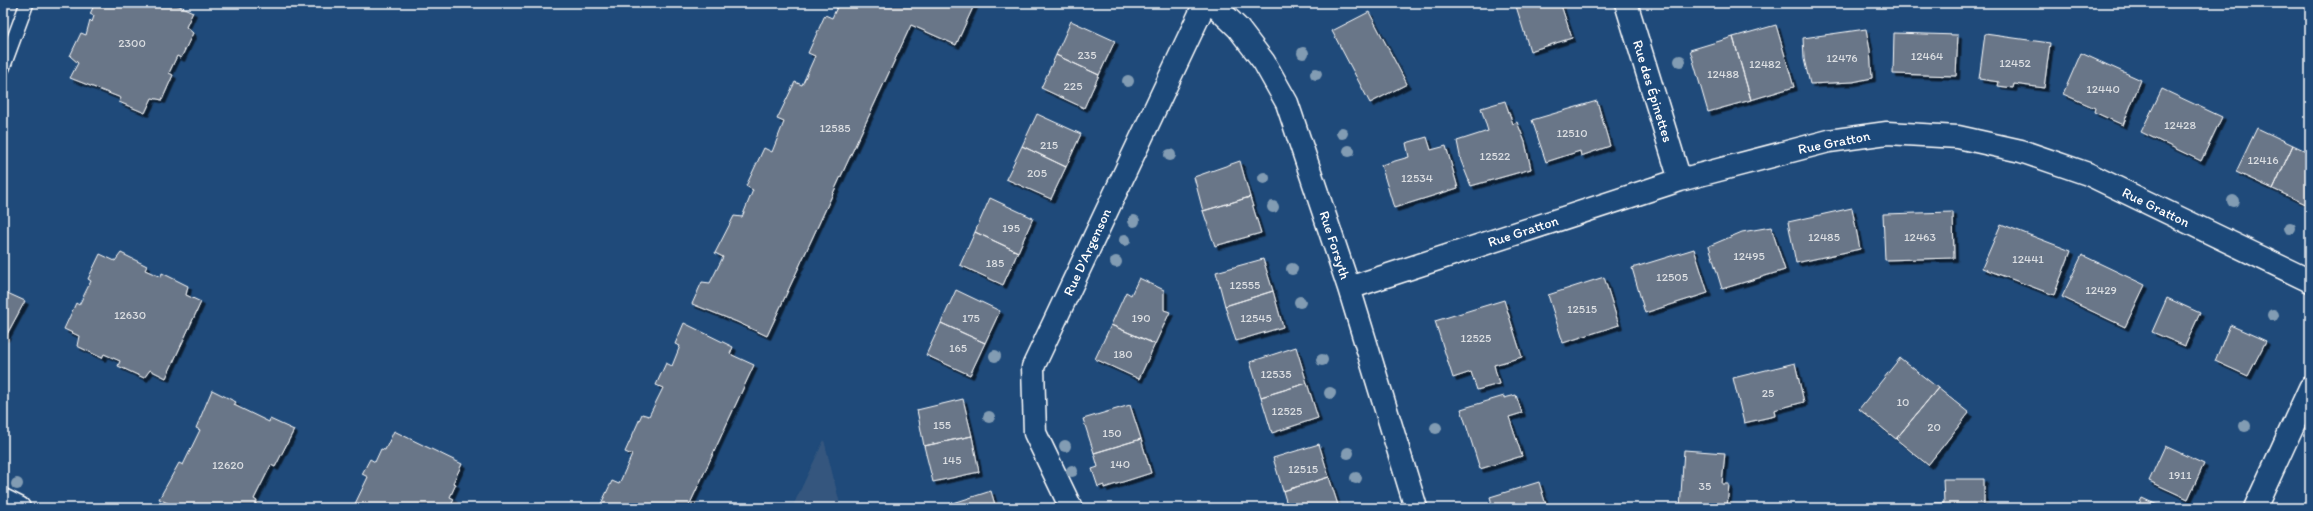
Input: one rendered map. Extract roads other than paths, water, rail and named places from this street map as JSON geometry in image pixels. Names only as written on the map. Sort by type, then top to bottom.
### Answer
[{"type":"street","name":"Rue D'Argenson","points":[[1071,508],[1035,433],[1033,367],[1205,3]]},
{"type":"street","name":"Rue Forsyth","points":[[1212,3],[1238,28],[1259,56],[1287,104],[1349,288],[1416,508]]},
{"type":"street","name":"Rue des Épinettes","points":[[1626,3],[1680,180]]},
{"type":"street","name":"Rue Gratton","points":[[1349,288],[1680,180],[1829,141],[1887,133],[1958,137],[2021,151],[2088,174],[2310,281]]},
{"type":"street","points":[[2255,508],[2310,388]]},
{"type":"street","points":[[3,500],[19,508]]},
{"type":"lane","points":[[3,68],[27,3]]}]
